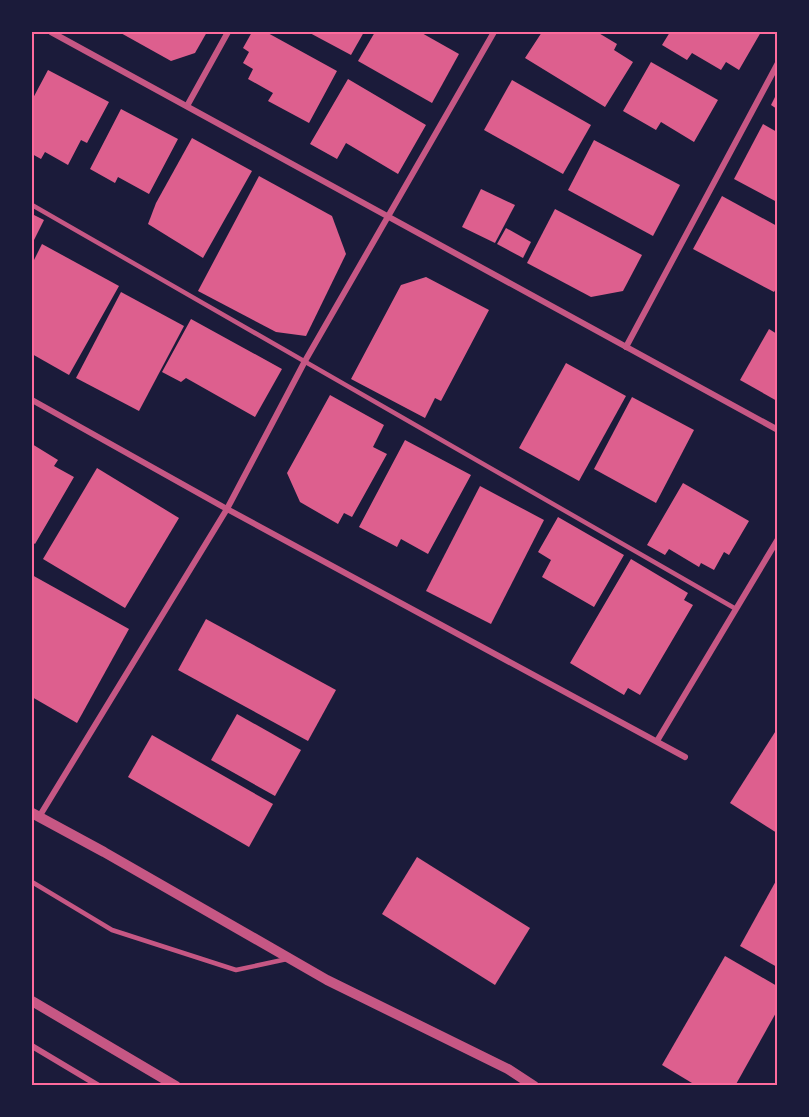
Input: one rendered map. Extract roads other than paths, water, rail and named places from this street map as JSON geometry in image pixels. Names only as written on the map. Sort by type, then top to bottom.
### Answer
[{"type":"street","points":[[51,32],[777,430]]},
{"type":"street","points":[[187,106],[228,32]]},
{"type":"street","points":[[494,32],[305,361],[227,510],[35,815],[327,980],[508,1069],[534,1086]]},
{"type":"street","points":[[626,347],[777,63]]},
{"type":"street","points":[[32,400],[227,510],[685,757]]},
{"type":"street","points":[[657,741],[777,539]]},
{"type":"street","points":[[32,1001],[176,1086]]},
{"type":"street","points":[[32,1046],[99,1086]]},
{"type":"lane","points":[[32,205],[736,609]]},
{"type":"lane","points":[[32,882],[112,930],[236,970],[290,958]]}]
